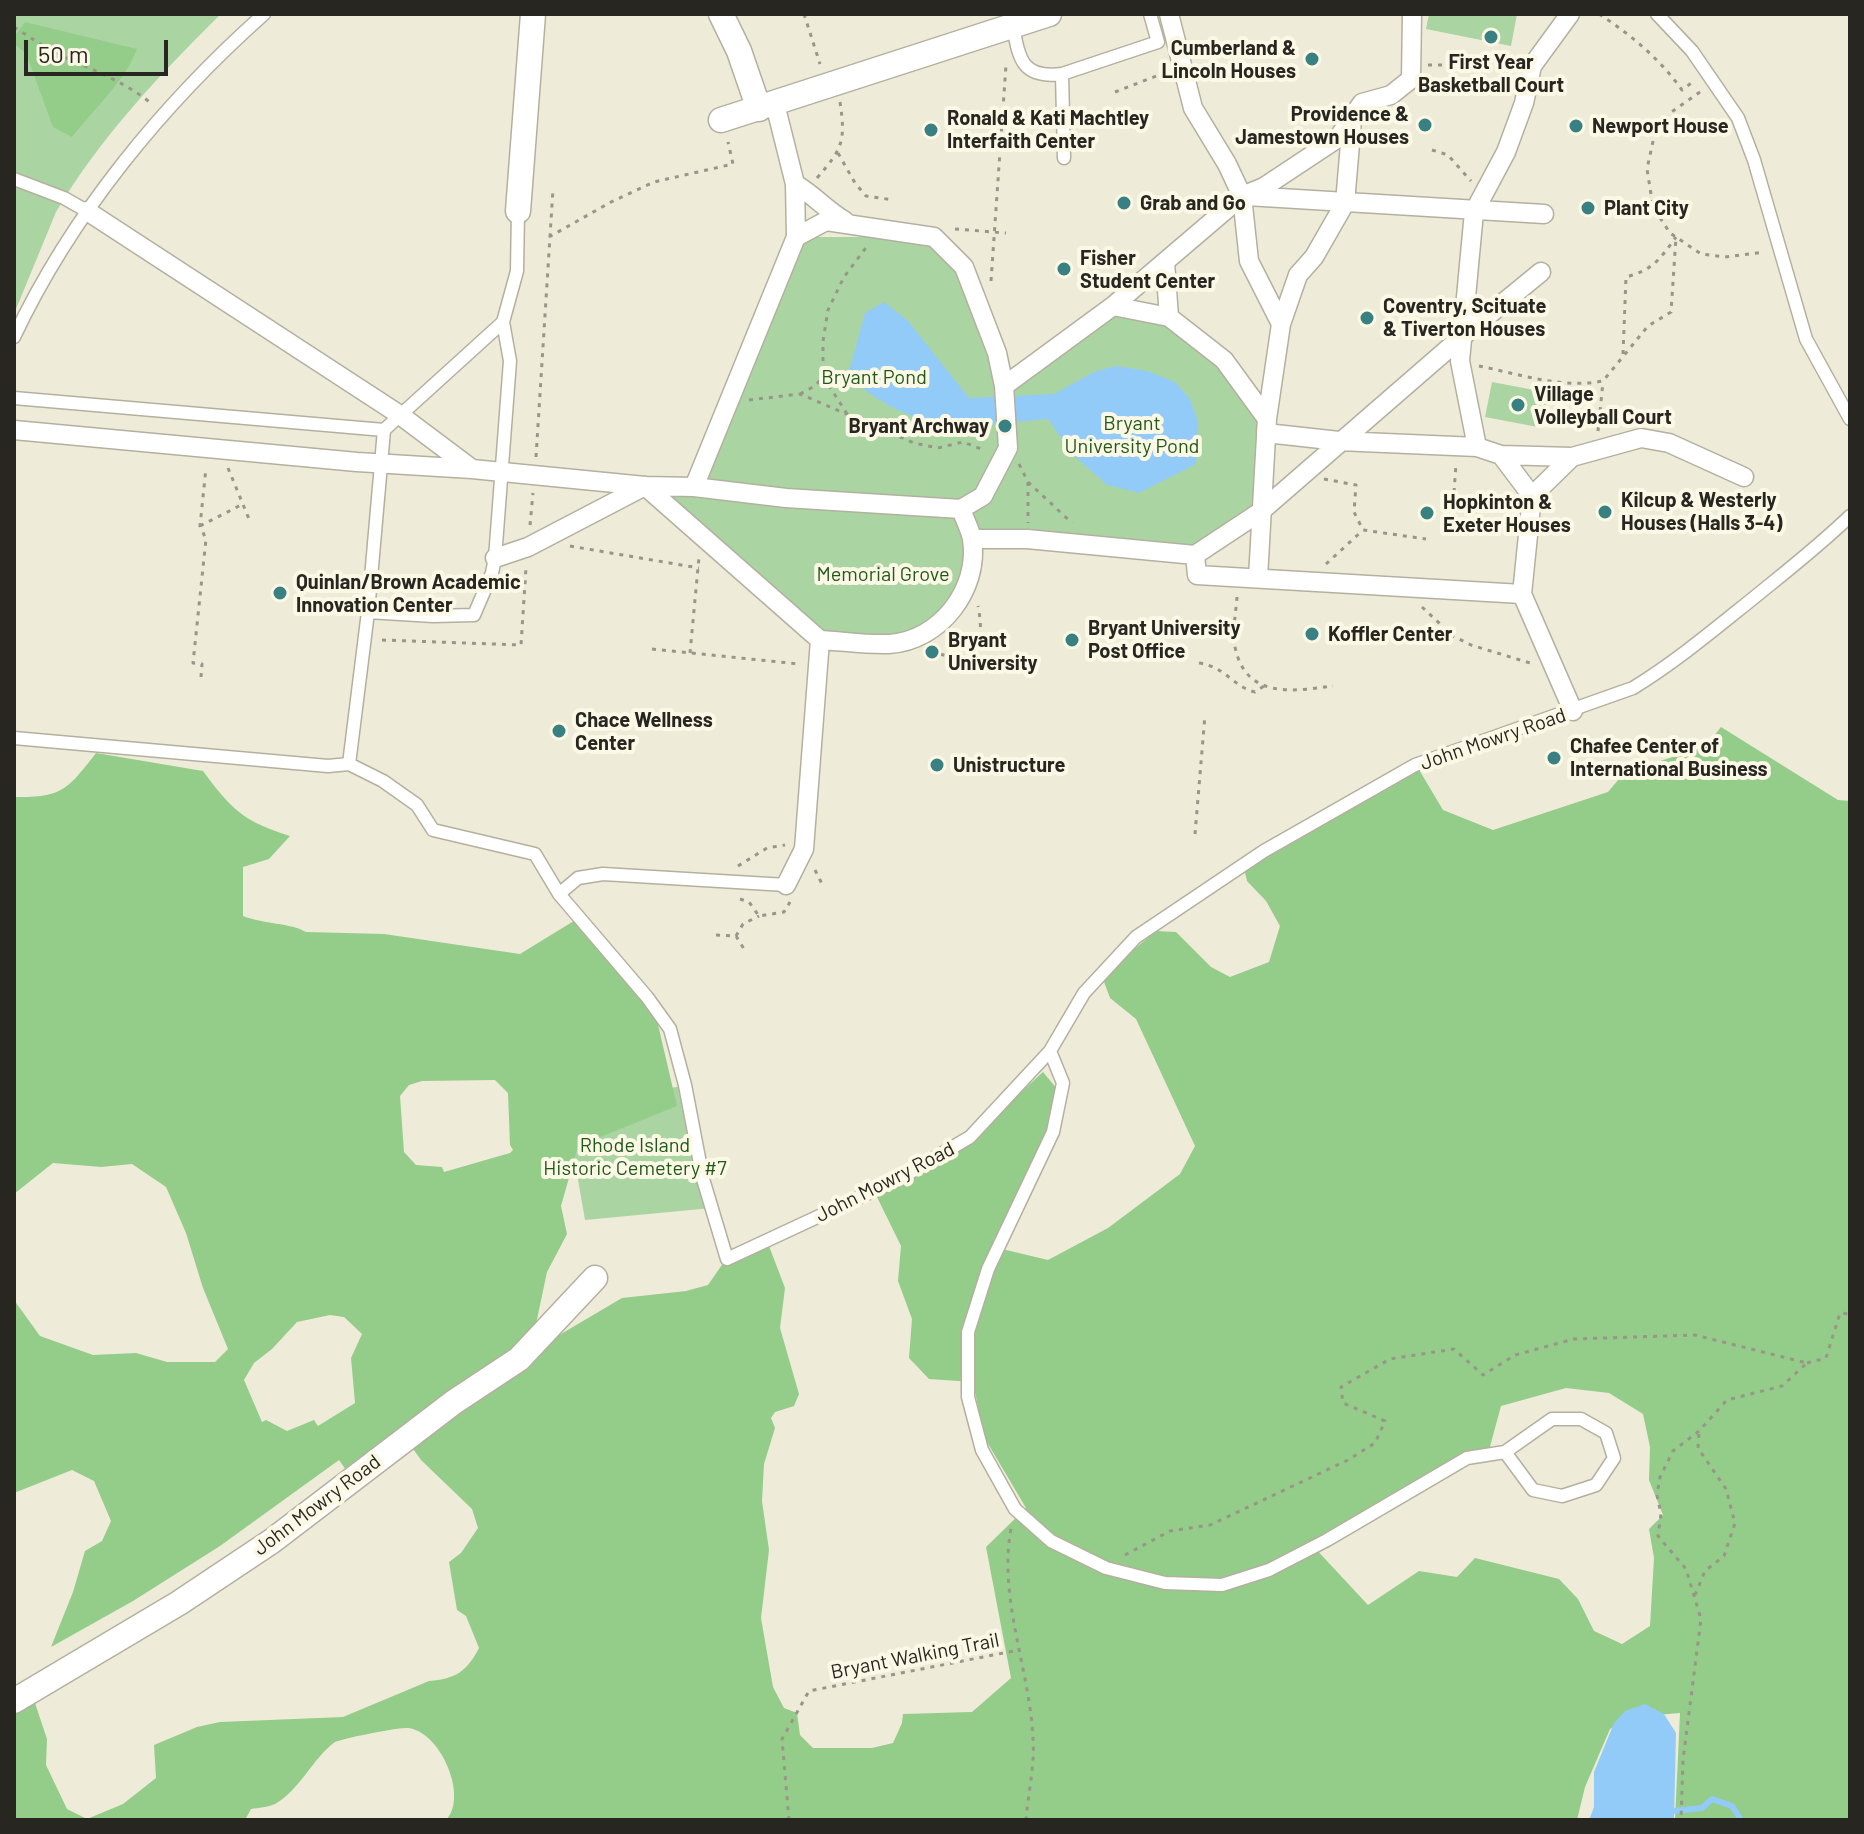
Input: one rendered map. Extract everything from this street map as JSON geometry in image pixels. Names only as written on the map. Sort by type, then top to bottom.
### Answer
[{"type":"street","points":[[518,211],[533,14]]},
{"type":"street","points":[[721,14],[767,106],[800,187],[827,211],[850,224]]},
{"type":"street","points":[[724,130],[767,106],[827,97],[1049,14]]},
{"type":"street","points":[[1169,14],[1193,108],[1227,164],[1242,196],[1249,261],[1281,324]]},
{"type":"street","points":[[1004,386],[1113,306],[1242,196],[1264,187],[1338,138],[1362,103],[1391,95],[1411,79],[1412,14]]},
{"type":"street","points":[[1477,447],[1460,361],[1478,204],[1506,152],[1524,103],[1532,66],[1570,14]]},
{"type":"street","points":[[1248,578],[1260,512],[1267,426],[1281,324],[1298,275],[1314,257],[1345,203],[1352,118]]},
{"type":"street","points":[[694,487],[796,237],[800,187]]},
{"type":"street","points":[[1242,196],[1345,203],[1478,204],[1544,214]]},
{"type":"street","points":[[87,211],[400,415],[472,469]]},
{"type":"street","points":[[14,430],[381,464],[472,469],[645,486],[694,487],[786,498],[961,509],[983,496],[1005,453],[1004,386],[997,353],[964,267],[934,237],[826,221],[796,237]]},
{"type":"street","points":[[1165,262],[1169,317]]},
{"type":"street","points":[[972,539],[1027,539],[1195,555],[1260,512],[1339,441],[1541,272]]},
{"type":"street","points":[[1113,306],[1169,317],[1224,360],[1267,426],[1339,441],[1477,447],[1501,455],[1572,457],[1641,438],[1669,443],[1744,477]]},
{"type":"street","points":[[1501,455],[1532,496]]},
{"type":"street","points":[[1572,457],[1532,496],[1522,594],[1573,711]]},
{"type":"street","points":[[645,486],[820,640],[891,644],[919,637],[952,613],[970,580],[972,539],[961,509]]},
{"type":"street","points":[[495,558],[539,541],[645,486]]},
{"type":"street","points":[[1195,555],[1197,575],[1522,594]]},
{"type":"street","points":[[786,885],[804,849],[820,640]]},
{"type":"street","name":"John Mowry Road","points":[[14,1701],[179,1603],[272,1541],[454,1402],[519,1359],[595,1278]]},
{"type":"lane","points":[[14,337],[87,211],[164,115],[226,48],[264,14]]},
{"type":"lane","points":[[1013,26],[1019,58],[1032,72],[1062,74],[1158,42],[1150,14]]},
{"type":"lane","points":[[1657,14],[1692,51],[1738,118],[1754,160],[1806,339],[1850,419]]},
{"type":"lane","points":[[1062,74],[1064,158]]},
{"type":"lane","points":[[14,179],[64,198],[87,211]]},
{"type":"lane","points":[[368,612],[474,615],[492,573],[503,472],[510,361],[503,322],[517,271],[518,211]]},
{"type":"lane","points":[[14,738],[328,766],[349,764],[368,612],[384,430],[503,322]]},
{"type":"lane","points":[[14,398],[384,430]]},
{"type":"lane","name":"John Mowry Road","points":[[349,764],[383,781],[417,805],[433,830],[535,854],[559,894],[647,997],[670,1029],[685,1085],[703,1179],[727,1259],[899,1179],[970,1137],[1050,1051],[1084,993],[1136,937],[1200,893],[1264,851],[1415,765],[1633,688],[1665,669],[1830,536],[1850,516]]},
{"type":"lane","points":[[559,894],[578,878],[603,874],[786,885]]},
{"type":"lane","points":[[1050,1051],[1063,1083],[1053,1132],[988,1269],[968,1332],[968,1397],[982,1450],[1015,1509],[1051,1541],[1106,1568],[1165,1583],[1222,1585],[1269,1570],[1327,1540],[1467,1458],[1505,1452],[1552,1419],[1581,1419],[1606,1433],[1614,1458],[1596,1485],[1562,1496],[1533,1490],[1505,1452]]},
{"type":"path","points":[[800,187],[838,153],[844,126],[840,102],[827,97],[804,14]]},
{"type":"path","points":[[1599,14],[1629,34],[1669,71],[1682,90],[1695,81],[1702,90],[1670,113],[1655,132],[1647,169],[1653,207],[1670,233],[1701,254],[1725,257],[1762,253],[1777,245]]},
{"type":"path","points":[[14,27],[52,51],[87,65],[143,96],[164,115]]},
{"type":"path","points":[[991,287],[1006,55]]},
{"type":"path","points":[[1411,79],[1422,66],[1532,66]]},
{"type":"path","points":[[1115,92],[1181,67]]},
{"type":"path","points":[[549,237],[654,182],[733,164],[724,130]]},
{"type":"path","points":[[1432,150],[1448,155],[1466,174],[1478,204]]},
{"type":"path","points":[[838,153],[866,196],[894,200]]},
{"type":"path","points":[[951,228],[1006,233]]},
{"type":"path","points":[[849,417],[823,376],[823,341],[828,310],[844,277],[880,229]]},
{"type":"path","points":[[1596,450],[1603,381],[1648,326],[1671,312],[1676,237]]},
{"type":"path","points":[[1623,356],[1626,277],[1645,272],[1676,237]]},
{"type":"path","points":[[1460,361],[1559,382],[1583,385],[1603,381]]},
{"type":"path","points":[[729,403],[800,394],[815,386],[823,376]]},
{"type":"path","points":[[800,394],[914,443],[938,448],[963,442],[1005,453],[1023,470],[1028,482],[1027,539]]},
{"type":"path","points":[[1454,492],[1457,446]]},
{"type":"path","points":[[214,449],[249,519]]},
{"type":"path","points":[[201,677],[202,664],[193,663],[206,539],[200,526],[214,449]]},
{"type":"path","points":[[1307,470],[1328,481],[1356,485],[1354,512],[1363,530]]},
{"type":"path","points":[[1028,482],[1095,545]]},
{"type":"path","points":[[200,526],[243,504]]},
{"type":"path","points":[[1363,530],[1426,539]]},
{"type":"path","points":[[1309,580],[1363,530]]},
{"type":"path","points":[[690,653],[701,535]]},
{"type":"path","points":[[539,541],[699,568]]},
{"type":"path","points":[[1248,578],[1234,645],[1240,663],[1256,682],[1273,690],[1333,686]]},
{"type":"path","points":[[1398,586],[1453,636],[1471,645],[1556,671]]},
{"type":"path","points":[[919,637],[926,650],[940,655],[958,657],[974,651],[982,638],[981,621],[977,603],[965,590]]},
{"type":"path","points":[[652,649],[818,666]]},
{"type":"path","points":[[974,651],[989,668]]},
{"type":"path","points":[[1199,663],[1214,666],[1245,689],[1255,692],[1264,686]]},
{"type":"path","points":[[1195,834],[1205,715]]},
{"type":"path","points":[[733,868],[748,862],[767,848],[784,845],[804,849],[822,884]]},
{"type":"path","points":[[736,936],[743,924],[759,916]]},
{"type":"path","points":[[716,935],[736,936]]},
{"type":"path","points":[[736,936],[744,949]]},
{"type":"path","points":[[1807,1363],[1826,1358],[1840,1313],[1850,1314]]},
{"type":"path","points":[[1695,1595],[1705,1571],[1724,1556],[1735,1523],[1726,1489],[1698,1448],[1699,1431]]},
{"type":"path","points":[[1015,1509],[1008,1548],[1019,1650],[1034,1740],[1026,1820]]},
{"type":"path","name":"Bryant Walking Trail","points":[[789,1820],[782,1739],[809,1691],[1019,1650]]},
{"type":"path","points":[[1681,1804],[1681,1818]]},
{"type":"green space","points":[[14,14],[221,14],[132,108],[73,185],[56,212],[14,314]]},
{"type":"green space","name":"First Year Basketball Court","points":[[1429,14],[1517,14],[1511,46],[1426,29]]},
{"type":"green space","points":[[25,22],[137,49],[117,84],[72,137],[53,127],[26,53],[14,44],[14,37]]},
{"type":"green space","points":[[796,237],[934,237],[964,267],[1004,385],[1113,306],[1169,317],[1224,360],[1267,419],[1260,512],[1195,555],[972,539],[970,580],[919,637],[820,640],[645,486],[694,486]]},
{"type":"green space","name":"Village Volleyball Court","points":[[1492,382],[1550,393],[1543,428],[1485,417]]},
{"type":"green space","points":[[1721,727],[1838,800],[1850,801],[1850,1820],[1675,1820],[1680,1713],[1632,1717],[1610,1729],[1585,1787],[1577,1820],[446,1820],[452,1810],[454,1796],[448,1766],[430,1740],[407,1728],[335,1742],[284,1798],[272,1805],[251,1809],[245,1820],[14,1820],[14,1697],[31,1691],[47,1739],[46,1765],[67,1809],[87,1819],[123,1804],[156,1778],[154,1745],[197,1727],[220,1722],[343,1717],[429,1681],[454,1676],[470,1663],[479,1648],[466,1616],[457,1610],[449,1562],[461,1553],[478,1528],[472,1509],[421,1460],[406,1439],[351,1477],[339,1460],[220,1546],[133,1601],[51,1647],[85,1551],[102,1541],[111,1521],[94,1481],[72,1470],[14,1493],[14,1300],[40,1336],[93,1355],[136,1353],[167,1362],[215,1362],[228,1349],[166,1187],[132,1164],[101,1167],[53,1163],[14,1194],[14,797],[43,796],[62,789],[96,753],[203,771],[222,796],[249,819],[290,836],[269,859],[243,867],[243,916],[306,932],[384,934],[520,954],[577,919],[656,1016],[677,1106],[578,1146],[561,1206],[567,1234],[547,1272],[536,1324],[544,1344],[622,1298],[686,1291],[708,1285],[728,1256],[769,1246],[785,1288],[780,1328],[799,1394],[794,1406],[775,1412],[771,1418],[775,1428],[764,1464],[762,1501],[769,1550],[761,1618],[773,1687],[784,1708],[797,1713],[800,1735],[813,1748],[872,1748],[893,1743],[903,1714],[972,1712],[1011,1678],[986,1547],[1026,1508],[984,1437],[973,1382],[929,1379],[909,1358],[912,1319],[898,1281],[901,1246],[875,1193],[955,1153],[1043,1072],[1058,1090],[1043,1146],[1005,1218],[1002,1249],[1048,1260],[1108,1228],[1180,1174],[1195,1146],[1136,1019],[1110,998],[1103,979],[1108,971],[1156,931],[1176,932],[1211,967],[1230,977],[1269,962],[1280,926],[1266,901],[1247,881],[1243,864],[1418,768],[1443,810],[1493,830],[1608,792],[1624,773],[1706,746]],"holes":[[[495,1080],[508,1093],[510,1145],[513,1150],[444,1172],[442,1167],[416,1165],[404,1152],[400,1096],[409,1085],[422,1081]],[[330,1315],[344,1317],[362,1334],[351,1358],[355,1403],[318,1426],[314,1420],[287,1431],[266,1420],[262,1422],[244,1380],[254,1363],[297,1322]],[[1566,1388],[1609,1393],[1643,1414],[1650,1447],[1649,1480],[1663,1515],[1649,1529],[1654,1558],[1650,1626],[1622,1644],[1594,1631],[1578,1599],[1559,1579],[1475,1558],[1457,1577],[1419,1571],[1368,1605],[1314,1547],[1488,1454],[1501,1406]]]},
{"type":"green space","name":"Rhode Island Historic Cemetery #7","points":[[685,1085],[712,1208],[585,1220],[566,1111]]},
{"type":"water","points":[[884,302],[908,321],[969,398],[1054,394],[1094,372],[1116,366],[1147,371],[1175,382],[1190,399],[1198,422],[1196,464],[1139,493],[1107,485],[1072,454],[1048,419],[959,426],[935,423],[894,408],[848,375],[865,313]]},
{"type":"water","points":[[1645,1704],[1664,1714],[1676,1733],[1674,1820],[1589,1820],[1594,1807],[1594,1772],[1614,1723],[1625,1711]]},
{"type":"waterway","points":[[1674,1811],[1702,1808],[1712,1799],[1732,1806],[1741,1820]]},
{"type":"place","name":"First Year Basketball Court","points":[[1491,37]]},
{"type":"place","name":"Cumberland & Lincoln Houses","points":[[1312,59]]},
{"type":"place","name":"Providence & Jamestown Houses","points":[[1425,125]]},
{"type":"place","name":"Newport House","points":[[1576,126]]},
{"type":"place","name":"Ronald & Kati Machtley Interfaith Center","points":[[931,130]]},
{"type":"place","name":"Grab and Go","points":[[1124,203]]},
{"type":"place","name":"Plant City","points":[[1588,208]]},
{"type":"place","name":"Fisher Student Center","points":[[1064,269]]},
{"type":"place","name":"Coventry, Scituate & Tiverton Houses","points":[[1367,318]]},
{"type":"place","name":"Village Volleyball Court","points":[[1518,405]]},
{"type":"place","name":"Bryant Archway","points":[[1005,426]]},
{"type":"place","name":"Kilcup & Westerly Houses (Halls 3-4)","points":[[1605,512]]},
{"type":"place","name":"Hopkinton & Exeter Houses","points":[[1427,513]]},
{"type":"place","name":"Quinlan/Brown Academic Innovation Center","points":[[280,593]]},
{"type":"place","name":"Koffler Center","points":[[1312,634]]},
{"type":"place","name":"Bryant University Post Office","points":[[1072,640]]},
{"type":"place","name":"Bryant University","points":[[932,652]]},
{"type":"place","name":"Chace Wellness Center","points":[[559,731]]},
{"type":"place","name":"Chafee Center of International Business","points":[[1554,758]]},
{"type":"place","name":"Unistructure","points":[[937,765]]},
{"type":"park label","name":"Bryant Pond","points":[[874,377]]},
{"type":"park label","name":"Bryant University Pond","points":[[1132,434]]},
{"type":"park label","name":"Memorial Grove","points":[[883,574]]}]
